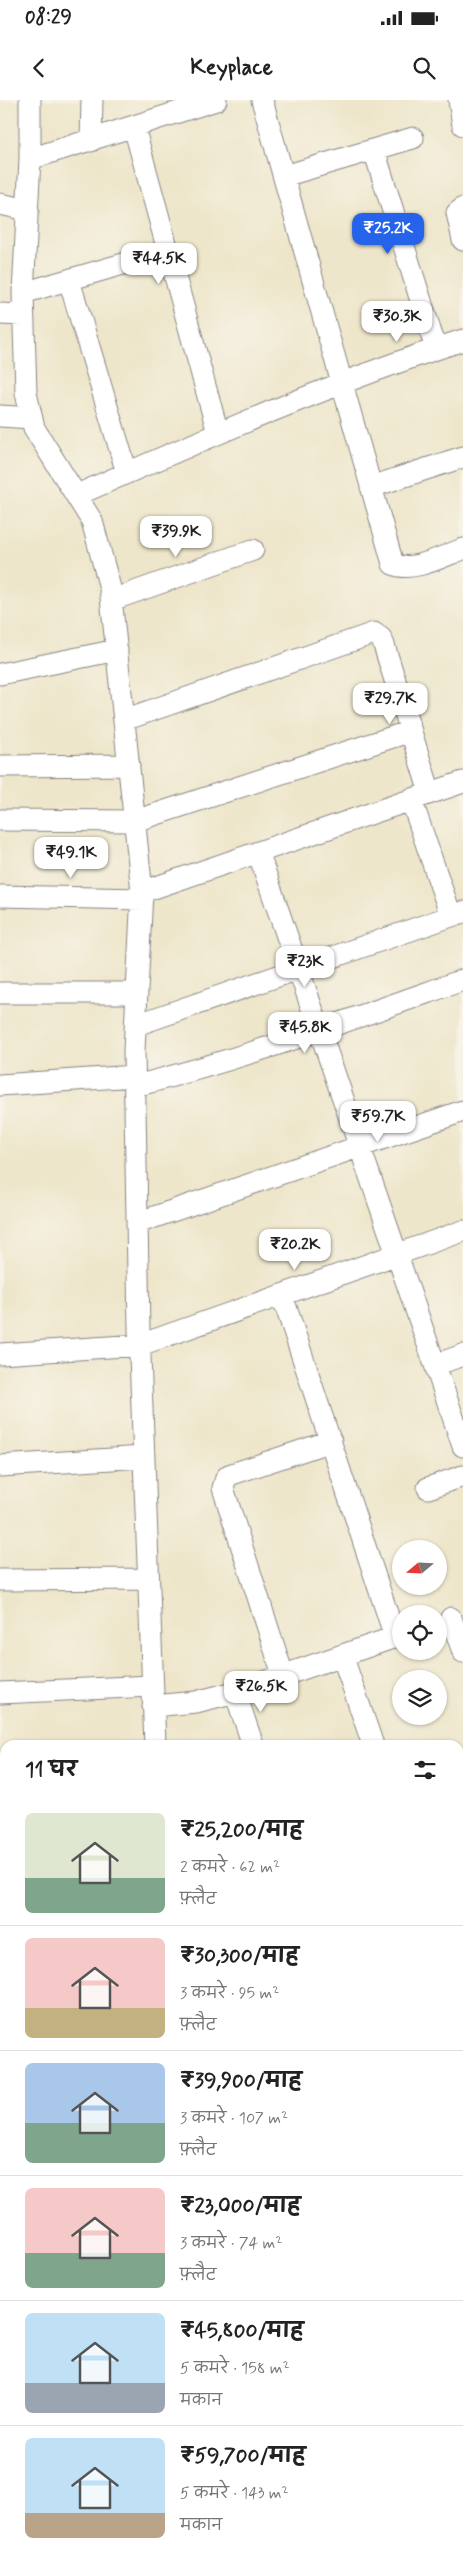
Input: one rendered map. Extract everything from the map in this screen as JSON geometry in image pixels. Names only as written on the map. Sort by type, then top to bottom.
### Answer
[{"type":"street","points":[[30,100],[30,159],[23,293],[26,393],[34,428],[92,520],[112,600],[142,896],[135,1081],[137,1223],[155,1740]]},
{"type":"street","points":[[91,141],[92,100]]},
{"type":"street","points":[[30,159],[216,100]]},
{"type":"street","points":[[262,100],[393,564],[402,568],[413,566],[463,549]]},
{"type":"street","points":[[459,100],[463,125]]},
{"type":"street","points":[[134,127],[218,432]]},
{"type":"street","points":[[284,176],[413,138]]},
{"type":"street","points":[[374,150],[436,349]]},
{"type":"street","points":[[0,204],[28,210]]},
{"type":"street","points":[[463,208],[457,214],[463,240]]},
{"type":"street","points":[[23,293],[168,251]]},
{"type":"street","points":[[69,280],[127,473]]},
{"type":"street","points":[[0,314],[24,315]]},
{"type":"street","points":[[77,495],[218,432],[343,382],[463,340]]},
{"type":"street","points":[[0,416],[32,418]]},
{"type":"street","points":[[370,487],[463,457]]},
{"type":"street","points":[[112,600],[254,550]]},
{"type":"street","points":[[124,720],[374,633],[381,638],[384,645],[410,731],[421,796],[457,914],[299,971],[136,1025]]},
{"type":"street","points":[[0,674],[117,650]]},
{"type":"street","points":[[0,820],[135,821],[410,731]]},
{"type":"street","points":[[0,766],[129,765]]},
{"type":"street","points":[[0,896],[142,896],[258,852],[463,782]]},
{"type":"street","points":[[258,852],[463,1446]]},
{"type":"street","points":[[0,1085],[135,1081],[180,1074],[319,1031],[463,980]]},
{"type":"street","points":[[0,993],[137,993]]},
{"type":"street","points":[[137,1223],[359,1145],[463,1111]]},
{"type":"street","points":[[0,1354],[140,1345],[463,1231]]},
{"type":"street","points":[[282,1295],[392,1619]]},
{"type":"street","points":[[435,1365],[463,1355]]},
{"type":"street","points":[[283,1675],[223,1488],[224,1482],[229,1475],[331,1441]]},
{"type":"street","points":[[0,1466],[144,1457]]},
{"type":"street","points":[[428,1488],[463,1476]]},
{"type":"street","points":[[0,1580],[148,1579]]},
{"type":"street","points":[[451,1618],[463,1652]]},
{"type":"street","points":[[0,1693],[153,1696],[196,1702],[235,1692],[392,1638]]},
{"type":"street","points":[[342,1655],[371,1740]]},
{"type":"street","points":[[235,1692],[251,1740]]}]
